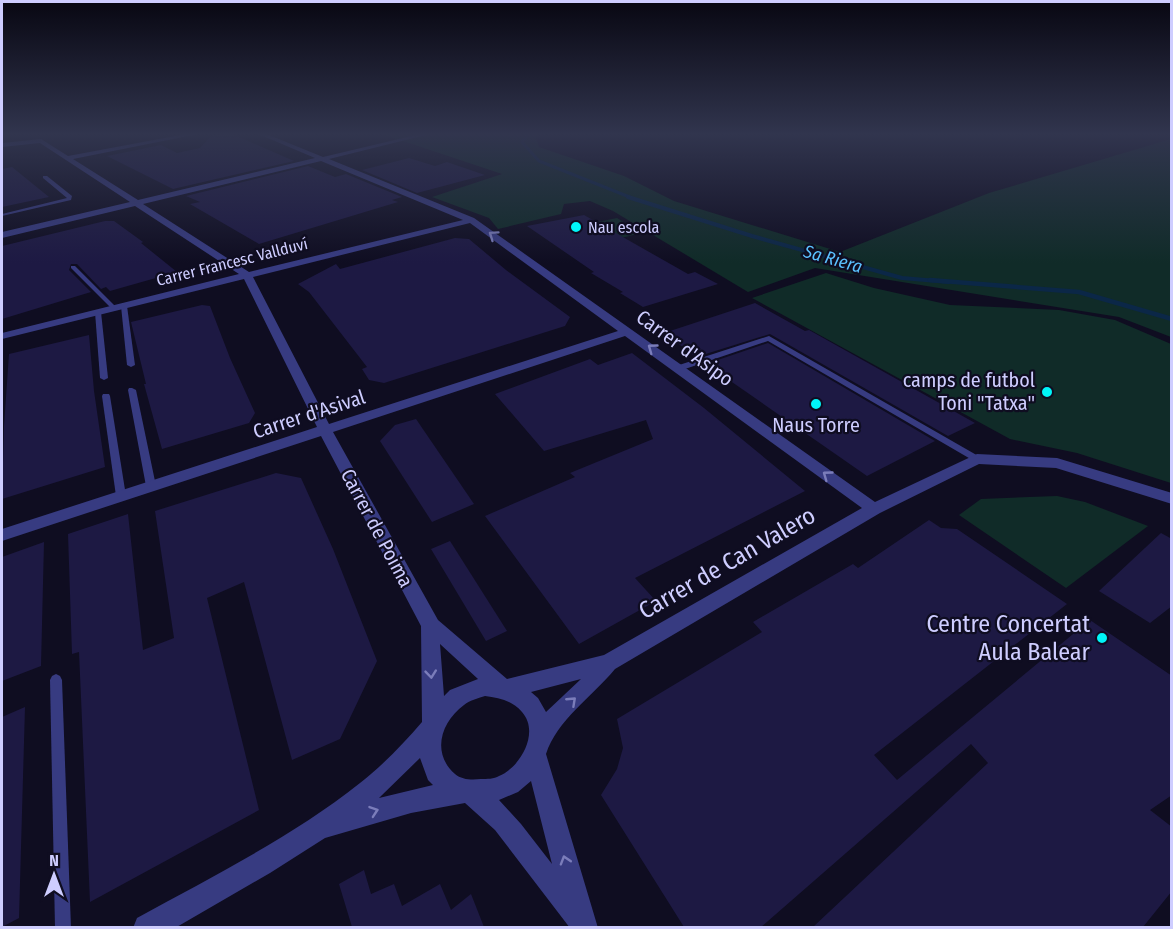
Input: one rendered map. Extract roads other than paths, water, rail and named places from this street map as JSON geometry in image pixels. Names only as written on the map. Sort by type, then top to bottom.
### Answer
[{"type":"street","points":[[94,176],[247,275]]},
{"type":"street","points":[[2,235],[250,176]]},
{"type":"street","name":"Carrer d'Asipo","points":[[364,176],[471,220],[874,509]]},
{"type":"street","name":"Carrer Francesc Vallduví","points":[[2,338],[471,220]]},
{"type":"street","name":"Carrer de Poima","points":[[247,275],[325,430],[431,626],[504,687]]},
{"type":"street","name":"Carrer d'Asival","points":[[2,535],[628,331]]},
{"type":"street","points":[[977,459],[1057,463],[1172,499]]},
{"type":"street","name":"Carrer de Can Valero","points":[[504,687],[608,663],[874,509],[977,459]]},
{"type":"street","points":[[431,626],[428,650],[435,706],[428,745],[430,761],[438,775],[450,786],[488,804],[515,834],[547,880],[582,922]]},
{"type":"street","name":"Carrer de Can Valero","points":[[537,747],[558,713],[589,685],[608,663]]},
{"type":"street","points":[[147,927],[318,830],[415,749],[442,708],[455,697],[478,687],[504,687],[522,696],[532,708],[538,723],[537,747],[582,922]]},
{"type":"street","points":[[318,830],[421,798],[486,792],[502,788],[527,768],[537,747]]},
{"type":"lane","points":[[2,215],[69,200],[70,197],[45,177]]},
{"type":"lane","points":[[73,267],[119,307],[132,365]]},
{"type":"lane","points":[[98,312],[104,378]]},
{"type":"lane","points":[[679,368],[769,338],[977,459]]},
{"type":"lane","points":[[132,390],[151,486]]},
{"type":"lane","points":[[106,396],[121,496]]},
{"type":"lane","points":[[56,680],[63,927]]},
{"type":"waterway","name":"Sa Riera","points":[[578,176],[632,198]]},
{"type":"waterway","name":"Sa Riera","points":[[628,197],[752,236],[902,278],[949,282]]},
{"type":"waterway","name":"Sa Riera","points":[[930,280],[1079,292],[1172,319]]},
{"type":"place","name":"Nau escola","points":[[576,227]]},
{"type":"place","name":"camps de futbol Toni \"Tatxa\"","points":[[1047,392]]},
{"type":"place","name":"Naus Torre","points":[[816,404]]},
{"type":"place","name":"Centre Concertat Aula Balear","points":[[1102,638]]}]
